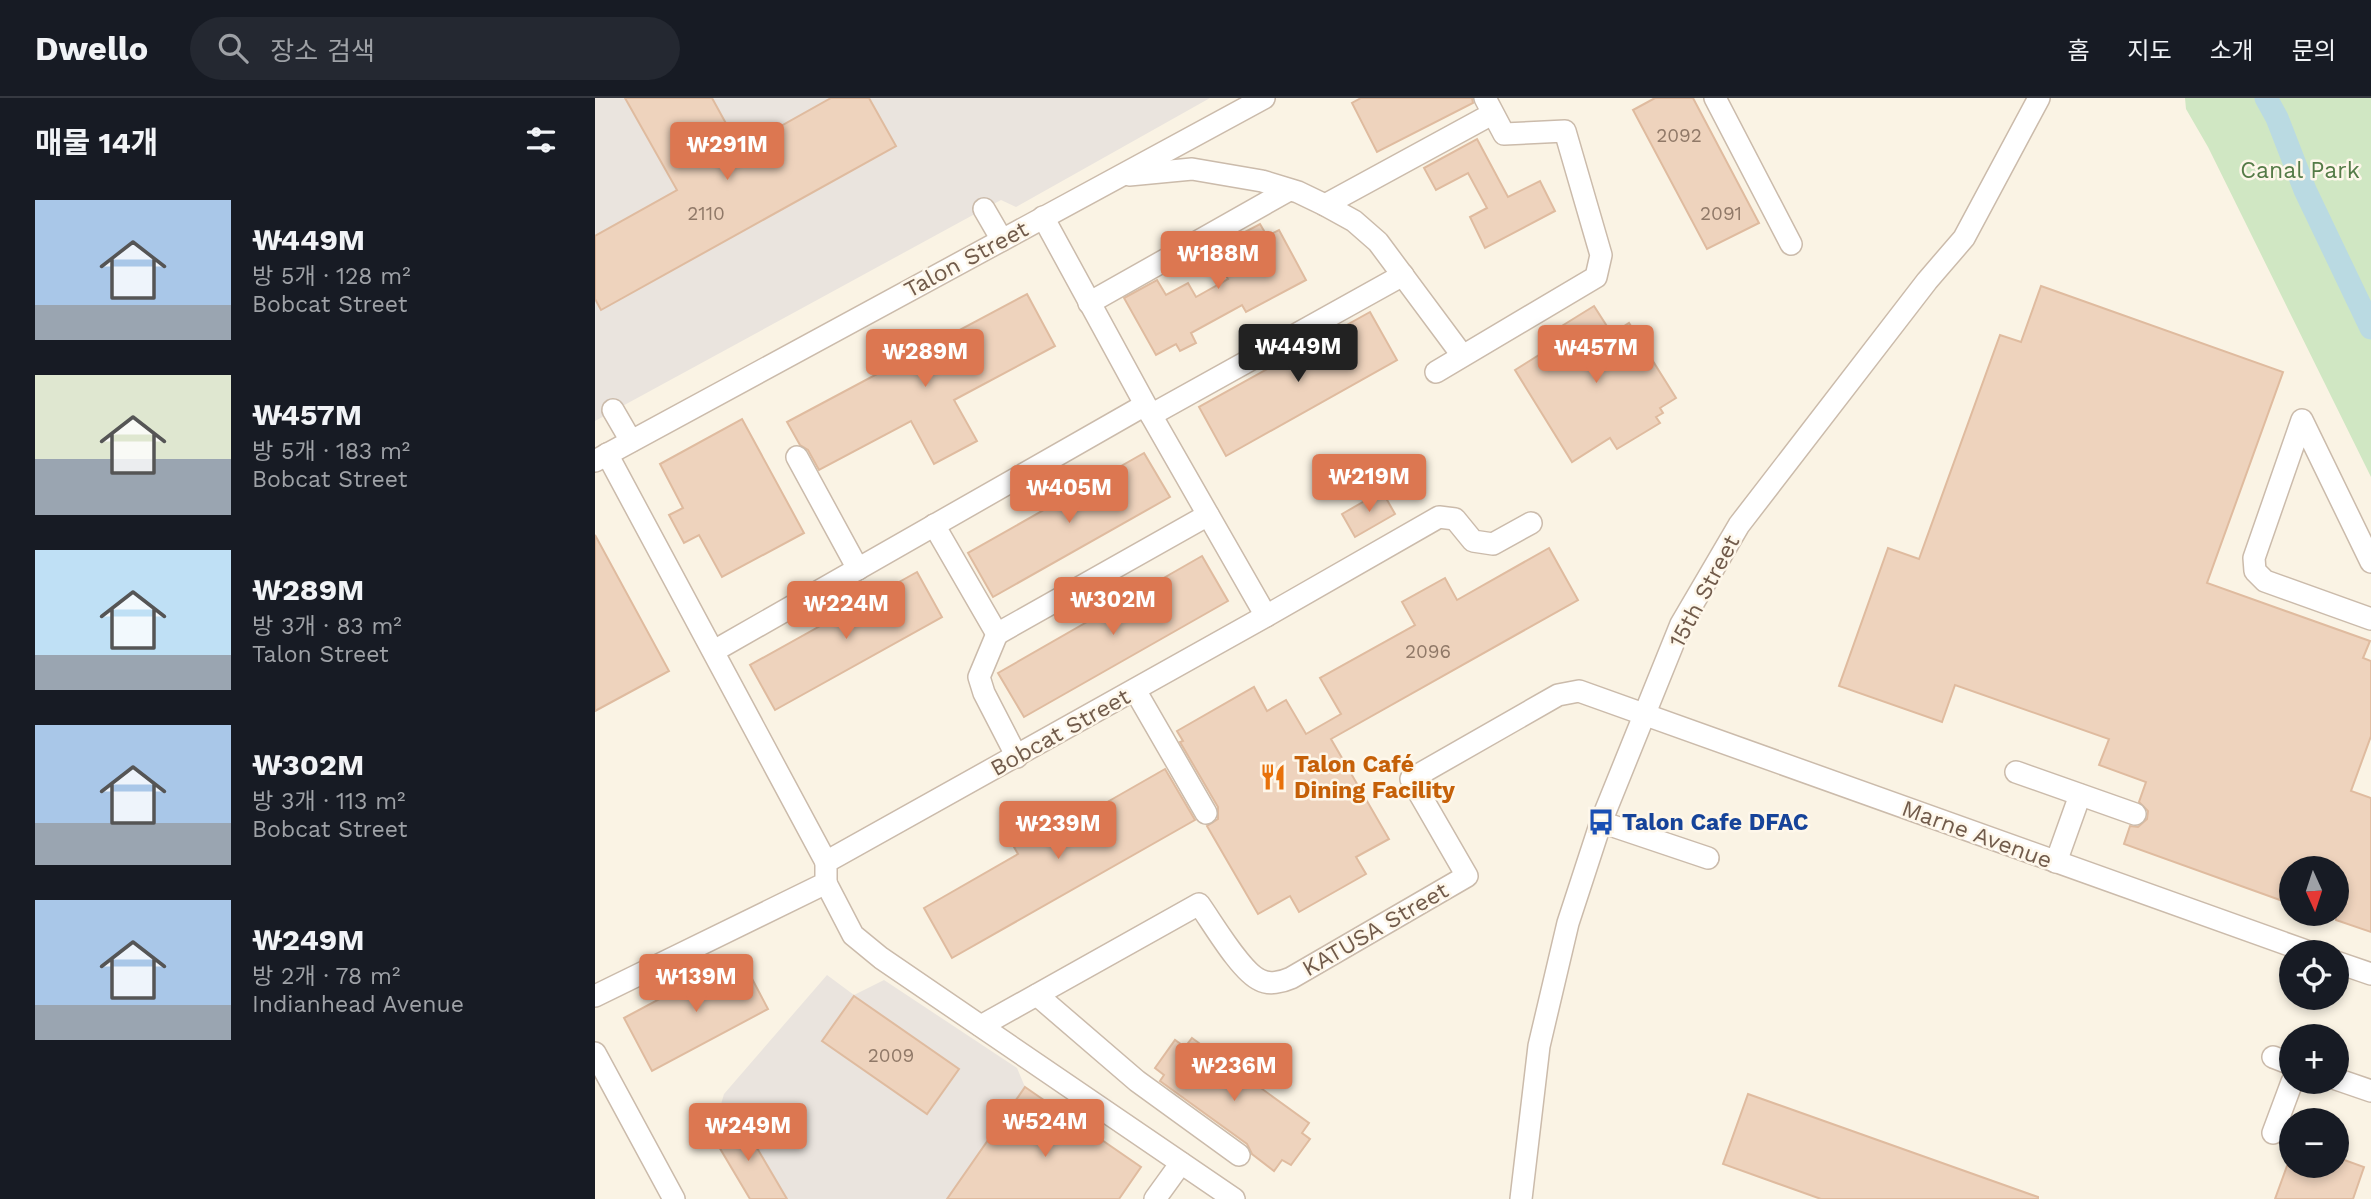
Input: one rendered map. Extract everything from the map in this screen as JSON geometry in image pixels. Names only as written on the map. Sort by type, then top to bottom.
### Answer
[{"type":"street","name":"Talon Street","points":[[601,457],[1264,98]]},
{"type":"street","points":[[1715,98],[1791,244]]},
{"type":"street","name":"15th Street","points":[[1521,1199],[1539,1046],[1568,923],[1601,822],[1681,624],[1739,525],[1927,281],[1964,238],[2039,98]]},
{"type":"street","points":[[1325,205],[1489,106],[1504,134],[1565,131],[1601,255],[1596,277],[1436,372]]},
{"type":"street","points":[[1120,176],[1192,169],[1262,181],[1325,205],[1354,221],[1378,243],[1462,355]]},
{"type":"street","points":[[1089,303],[1289,190]]},
{"type":"street","points":[[984,209],[1002,240]]},
{"type":"street","points":[[1043,218],[1148,410],[1266,616]]},
{"type":"street","points":[[714,651],[935,525],[1403,275]]},
{"type":"street","points":[[613,410],[631,441]]},
{"type":"street","points":[[2371,562],[2302,420],[2254,558],[2255,571],[2265,581],[2371,619]]},
{"type":"street","points":[[601,457],[714,651],[826,873],[853,935],[880,958],[1234,1199]]},
{"type":"street","points":[[797,457],[858,569]]},
{"type":"street","points":[[1017,757],[984,693],[979,677],[997,634],[1208,515]]},
{"type":"street","name":"Bobcat Street","points":[[595,996],[826,873],[1017,757],[1439,517],[1455,519],[1473,541],[1493,544],[1531,523]]},
{"type":"street","points":[[935,525],[997,634]]},
{"type":"street","points":[[1135,690],[1206,813]]},
{"type":"street","name":"KATUSA Street","points":[[981,1026],[1199,904],[1248,972],[1261,982],[1283,982],[1467,876],[1411,779],[1557,695],[1580,691],[1645,716]]},
{"type":"street","name":"Marne Avenue","points":[[1645,716],[2279,941]]},
{"type":"street","points":[[2016,772],[2135,814]]},
{"type":"street","points":[[2056,862],[2080,795]]},
{"type":"street","points":[[1601,822],[1708,858]]},
{"type":"street","points":[[2349,966],[2371,974]]},
{"type":"street","points":[[1037,995],[1137,1081],[1239,1155]]},
{"type":"street","points":[[595,1053],[674,1199]]},
{"type":"street","points":[[2349,1083],[2371,1091]]},
{"type":"street","points":[[2273,1133],[2288,1094]]},
{"type":"street","points":[[1155,1199],[1181,1163]]},
{"type":"shaded area","points":[[595,98],[1210,98],[1016,207],[1001,200],[595,421]]},
{"type":"shaded area","points":[[827,975],[854,995],[884,980],[1017,1068],[1025,1087],[1141,1167],[1119,1199],[750,1199],[712,1135],[724,1094]]},
{"type":"green space","name":"Canal Park","points":[[2185,98],[2371,98],[2371,477],[2208,147],[2186,109]]},
{"type":"building","points":[[625,98],[712,98],[740,149],[831,98],[869,98],[896,146],[601,310],[595,299],[595,236],[677,190]]},
{"type":"building","points":[[1361,98],[1472,98],[1473,103],[1377,152],[1352,103]]},
{"type":"building","points":[[1655,98],[1693,98],[1759,223],[1707,249],[1633,110]]},
{"type":"building","points":[[1477,139],[1508,197],[1540,181],[1555,211],[1485,248],[1470,217],[1487,208],[1468,173],[1436,190],[1424,168]]},
{"type":"building","points":[[1260,224],[1267,236],[1279,230],[1306,280],[1246,312],[1242,305],[1191,333],[1196,343],[1180,351],[1176,344],[1156,355],[1124,298],[1157,280],[1166,295],[1188,283],[1196,297],[1228,279],[1218,261],[1230,254],[1224,243]]},
{"type":"building","points":[[2041,286],[2283,372],[2207,583],[2370,641],[2363,658],[2371,661],[2371,736],[2351,791],[2371,798],[2371,932],[2349,924],[2349,856],[2279,856],[2279,900],[2124,844],[2130,826],[2138,827],[2147,819],[2148,811],[2139,802],[2146,782],[2099,765],[2109,739],[1955,685],[1942,722],[1839,686],[1888,548],[1919,559],[2000,335],[2021,342]]},
{"type":"building","points":[[1027,294],[1055,346],[954,400],[977,441],[934,464],[911,421],[819,470],[808,450],[800,445],[787,422]]},
{"type":"building","points":[[1594,306],[1612,334],[1629,323],[1676,398],[1660,408],[1663,413],[1656,417],[1660,423],[1617,449],[1610,438],[1572,462],[1515,370],[1550,348],[1544,337]]},
{"type":"building","points":[[1370,312],[1397,360],[1226,456],[1199,407]]},
{"type":"building","points":[[742,419],[804,533],[722,577],[699,535],[684,543],[669,515],[683,508],[660,464]]},
{"type":"building","points":[[1144,453],[1170,497],[993,597],[968,553]]},
{"type":"building","points":[[1382,491],[1395,514],[1355,537],[1342,514]]},
{"type":"building","points":[[595,535],[669,671],[595,711]]},
{"type":"building","name":"Talon Café Dining Facility","points":[[1549,548],[1578,600],[1331,739],[1389,839],[1356,857],[1366,874],[1299,912],[1290,896],[1258,914],[1207,826],[1218,819],[1218,807],[1180,742],[1183,741],[1177,731],[1254,687],[1267,711],[1286,700],[1306,734],[1341,714],[1320,678],[1415,625],[1402,602],[1445,578],[1457,600]]},
{"type":"building","points":[[1202,556],[1228,601],[1024,717],[998,673]]},
{"type":"building","points":[[917,572],[942,617],[775,710],[750,665]]},
{"type":"building","points":[[1165,769],[1195,820],[952,958],[924,908],[1018,854],[1006,833],[1048,809],[1060,829]]},
{"type":"building","points":[[740,956],[768,1009],[652,1071],[624,1018]]},
{"type":"building","points":[[854,996],[959,1069],[927,1114],[822,1041]]},
{"type":"building","points":[[1192,1038],[1309,1123],[1302,1133],[1310,1139],[1291,1165],[1282,1160],[1274,1171],[1252,1154],[1247,1144],[1160,1081],[1164,1075],[1155,1068],[1175,1040],[1185,1047]]},
{"type":"building","points":[[1025,1087],[1141,1167],[1119,1199],[947,1199]]},
{"type":"building","points":[[1748,1094],[2038,1199],[1821,1199],[1723,1164]]},
{"type":"building","points":[[740,1119],[787,1199],[750,1199],[712,1135]]},
{"type":"building","points":[[2349,1162],[2364,1167],[2353,1199],[2275,1199],[2283,1178],[2349,1178]]},
{"type":"waterway","points":[[2266,98],[2277,118],[2305,190],[2371,328]]},
{"type":"place","name":"Talon Café Dining Facility","points":[[1273,777]]},
{"type":"place","name":"Talon Cafe DFAC","points":[[1601,822]]}]
